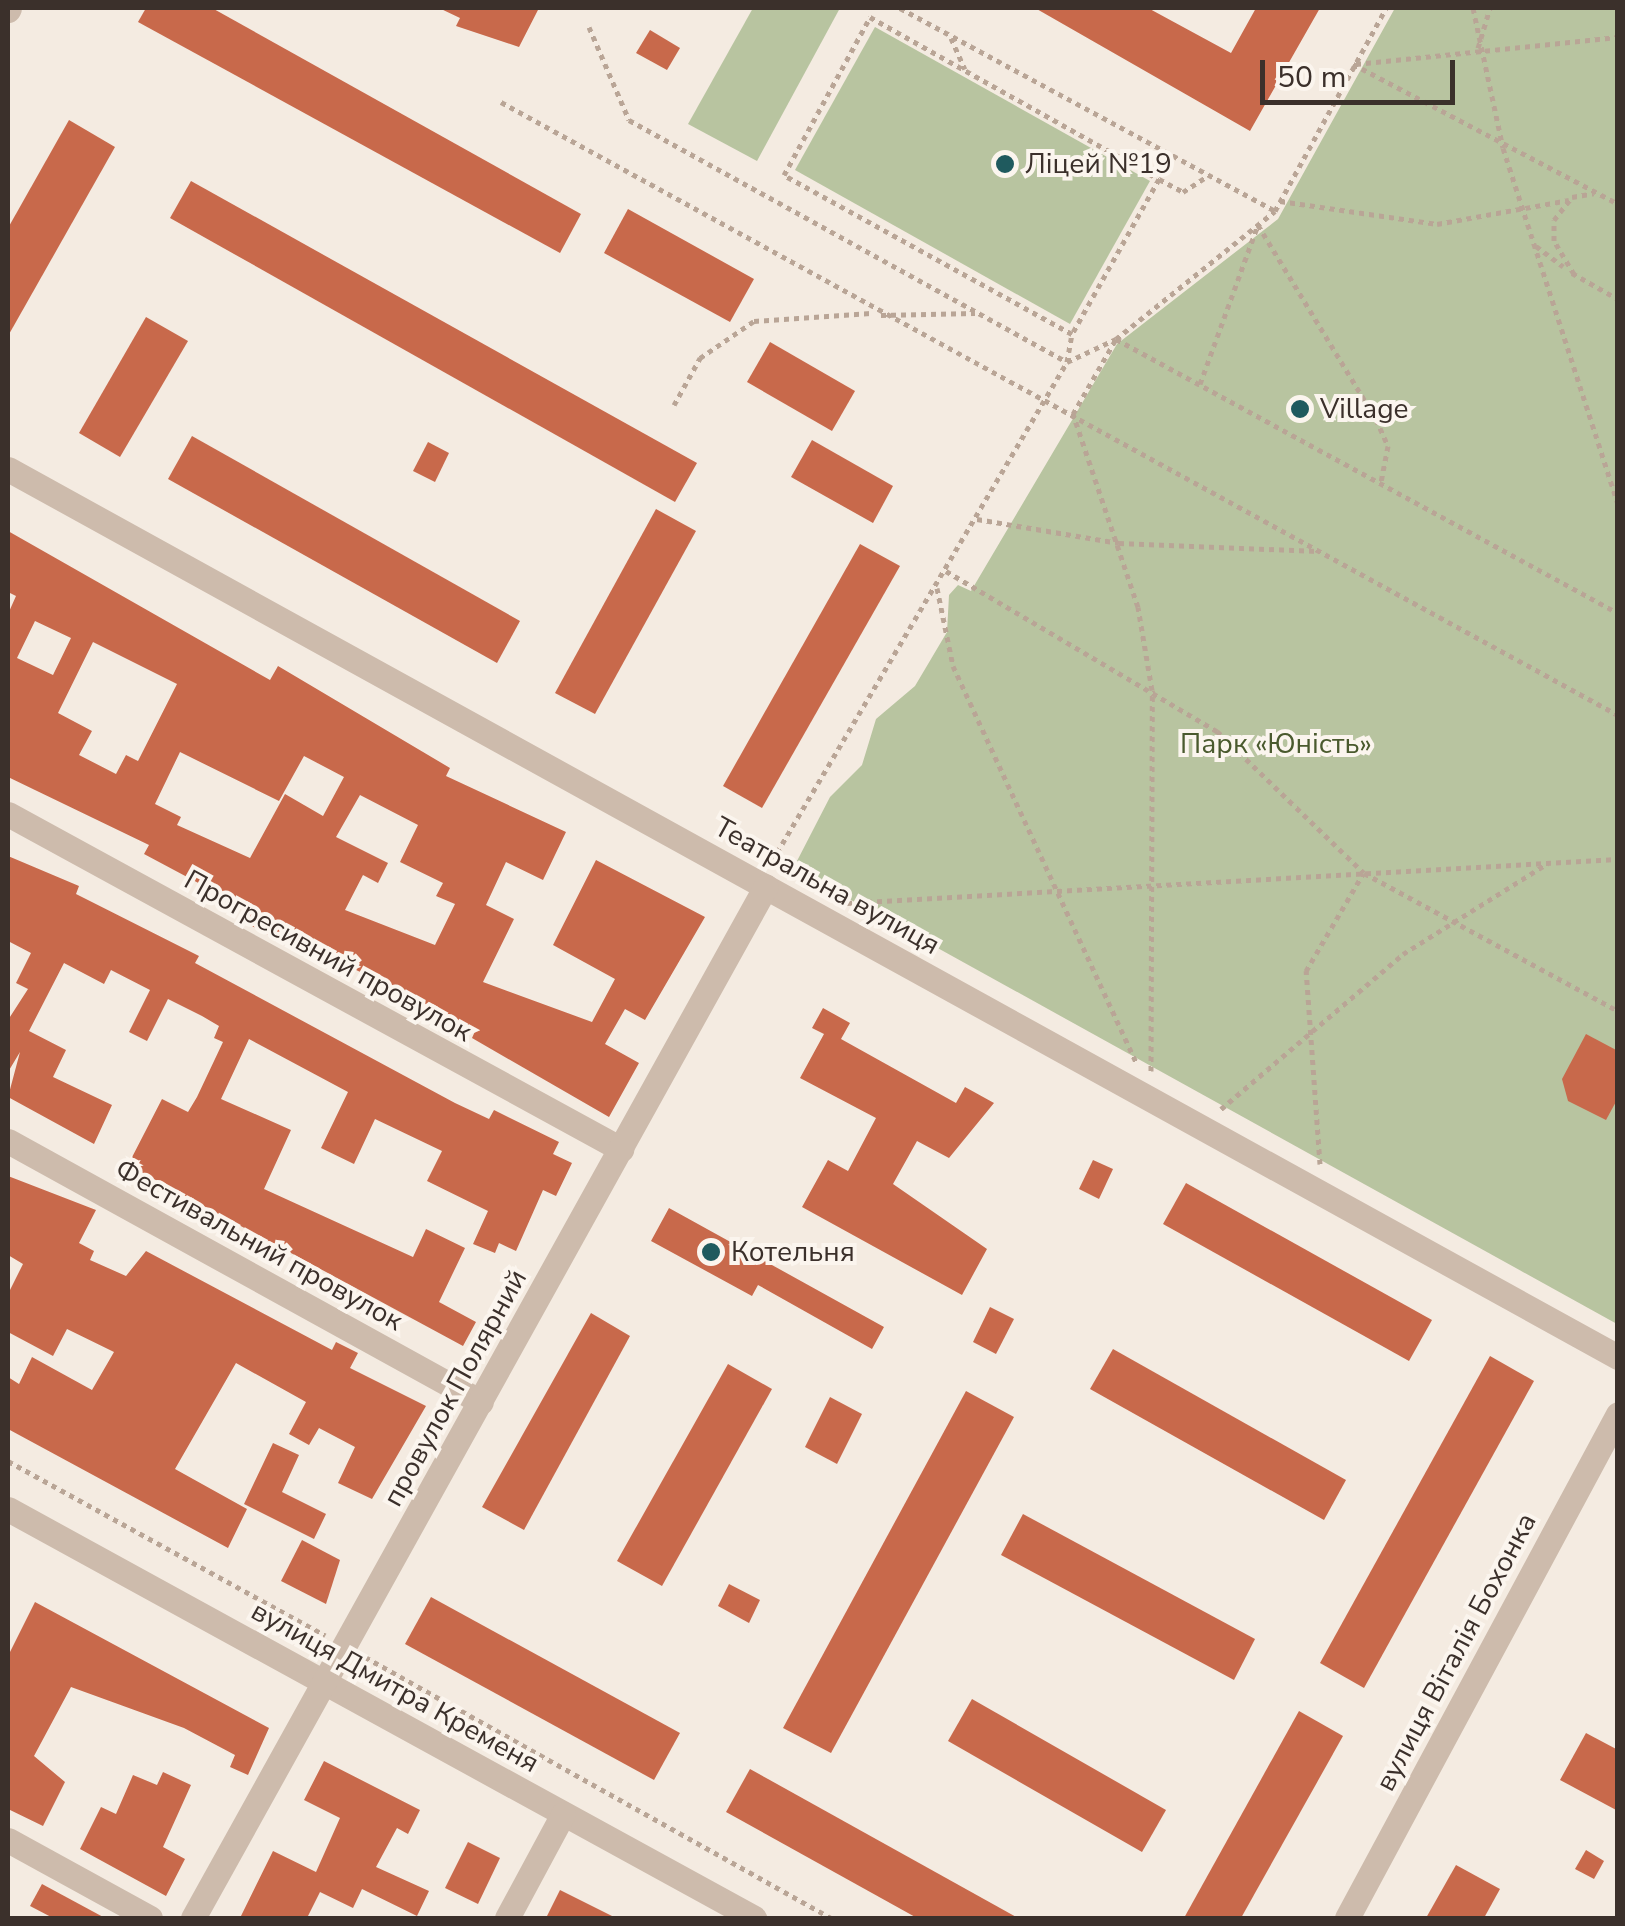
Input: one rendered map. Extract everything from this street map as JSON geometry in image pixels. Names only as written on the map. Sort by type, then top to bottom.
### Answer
[{"type":"street","name":"Театральна вулиця","points":[[8,470],[768,875],[817,914],[1618,1356]]},
{"type":"street","name":"Прогресивний провулок","points":[[8,814],[620,1149]]},
{"type":"street","name":"провулок Полярний","points":[[194,1918],[768,875]]},
{"type":"street","name":"Фестивальний провулок","points":[[8,1141],[481,1402]]},
{"type":"street","name":"вулиця Віталія Бохонка","points":[[1346,1918],[1618,1414]]},
{"type":"street","name":"вулиця Дмитра Кременя","points":[[8,1510],[754,1918]]},
{"type":"street","points":[[506,1918],[564,1814]]},
{"type":"street","points":[[8,1840],[150,1918]]},
{"type":"path","points":[[900,8],[1275,211]]},
{"type":"path","points":[[1067,362],[1116,338],[1275,211],[1386,8]]},
{"type":"path","points":[[1473,8],[1478,51],[1503,148],[1618,504]]},
{"type":"path","points":[[1478,51],[1490,8]]},
{"type":"path","points":[[1072,334],[784,174],[870,18],[1183,192],[1208,175]]},
{"type":"path","points":[[589,27],[629,120],[1067,362]]},
{"type":"path","points":[[950,34],[966,72]]},
{"type":"path","points":[[1354,64],[1618,37]]},
{"type":"path","points":[[1354,64],[1503,148],[1618,204]]},
{"type":"path","points":[[502,102],[881,316],[1042,404],[1073,414],[1618,715]]},
{"type":"path","points":[[768,875],[1067,362],[1072,334],[1159,179]]},
{"type":"path","points":[[1280,201],[1437,224],[1523,211],[1595,192]]},
{"type":"path","points":[[1569,200],[1554,220],[1554,242],[1574,274]]},
{"type":"path","points":[[1200,384],[1258,225]]},
{"type":"path","points":[[1258,225],[1376,419],[1388,446],[1380,483]]},
{"type":"path","points":[[1534,245],[1574,274],[1618,298]]},
{"type":"path","points":[[674,405],[700,358],[754,321],[978,313]]},
{"type":"path","points":[[1116,338],[1618,612]]},
{"type":"path","points":[[1116,338],[1073,414],[1118,543],[1152,690],[1146,885],[1151,1071]]},
{"type":"path","points":[[976,519],[1118,543],[1321,551]]},
{"type":"path","points":[[946,572],[1216,731],[1364,873],[1618,1011]]},
{"type":"path","points":[[937,586],[953,666],[1064,890],[1136,1062]]},
{"type":"path","points":[[817,914],[843,903],[1618,859]]},
{"type":"path","points":[[1221,1109],[1304,1042],[1352,994],[1454,922],[1550,862]]},
{"type":"path","points":[[1320,1164],[1304,1042],[1306,971],[1364,873]]},
{"type":"path","points":[[8,1461],[831,1918]]},
{"type":"green space","points":[[753,8],[840,8],[757,161],[688,124]]},
{"type":"green space","name":"Парк «Юність»","points":[[1395,8],[1617,8],[1617,1324],[804,874],[809,865],[797,861],[830,797],[862,765],[876,719],[915,686],[947,632],[949,595],[958,585],[971,591],[1117,344],[1278,219]]},
{"type":"green space","points":[[875,27],[1150,181],[1070,324],[795,170]]},
{"type":"building","points":[[146,8],[212,8],[581,214],[560,253],[138,22]]},
{"type":"building","points":[[439,8],[539,8],[519,47],[456,26],[460,18]]},
{"type":"building","points":[[1035,8],[1148,8],[1231,53],[1256,8],[1320,8],[1250,131]]},
{"type":"building","points":[[650,30],[680,48],[667,70],[636,53]]},
{"type":"building","points":[[69,120],[115,147],[8,336],[8,228]]},
{"type":"building","points":[[191,181],[697,463],[675,502],[170,218]]},
{"type":"building","points":[[628,209],[754,279],[730,322],[604,253]]},
{"type":"building","points":[[146,317],[188,341],[120,457],[79,433]]},
{"type":"building","points":[[770,342],[855,391],[832,431],[747,382]]},
{"type":"building","points":[[192,436],[520,621],[497,663],[168,479]]},
{"type":"building","points":[[812,440],[893,486],[873,523],[791,477]]},
{"type":"building","points":[[428,442],[449,453],[435,482],[413,471]]},
{"type":"building","points":[[656,509],[696,531],[595,714],[555,693]]},
{"type":"building","points":[[8,531],[270,680],[278,666],[450,768],[446,776],[566,832],[543,880],[506,862],[486,905],[514,919],[483,982],[592,1022],[615,979],[553,945],[596,860],[705,917],[645,1020],[625,1009],[605,1044],[639,1063],[609,1117],[472,1038],[476,1029],[283,934],[279,941],[243,921],[249,910],[144,854],[149,845],[8,777],[8,614],[16,596],[8,592]],"holes":[[[35,621],[71,638],[53,675],[17,658]],[[93,642],[177,684],[138,761],[126,755],[116,774],[79,755],[92,731],[58,713]],[[180,752],[279,801],[304,756],[344,777],[323,816],[285,794],[250,858],[177,825],[181,817],[155,804]],[[360,795],[418,825],[400,862],[443,883],[436,896],[455,904],[435,945],[345,910],[363,875],[378,883],[388,863],[336,837]]]},
{"type":"building","points":[[860,544],[900,566],[762,808],[723,786]]},
{"type":"building","points":[[8,856],[79,886],[76,894],[199,956],[195,963],[455,1103],[489,1119],[494,1110],[559,1142],[553,1154],[572,1163],[556,1196],[543,1190],[516,1251],[499,1243],[495,1253],[473,1244],[488,1211],[427,1181],[442,1151],[375,1119],[354,1164],[321,1148],[348,1092],[249,1039],[221,1099],[291,1130],[264,1189],[413,1257],[426,1229],[465,1248],[439,1302],[476,1322],[463,1346],[128,1165],[162,1099],[188,1112],[197,1097],[223,1042],[214,1038],[219,1026],[202,1016],[168,999],[147,1041],[129,1032],[150,990],[111,970],[104,984],[64,963],[29,1031],[66,1050],[53,1077],[112,1105],[94,1144],[8,1097],[20,1052],[8,1072],[8,1020],[28,989],[16,983],[31,953],[8,941]]},
{"type":"building","points":[[823,1008],[850,1023],[841,1039],[956,1103],[965,1087],[994,1103],[949,1158],[917,1141],[893,1184],[987,1249],[962,1295],[802,1207],[828,1160],[848,1171],[876,1118],[800,1078],[824,1034],[812,1028]]},
{"type":"building","points":[[1586,1034],[1618,1051],[1618,1098],[1606,1120],[1568,1101],[1562,1079]]},
{"type":"building","points":[[1093,1160],[1113,1169],[1099,1199],[1079,1189]]},
{"type":"building","points":[[8,1176],[96,1210],[79,1243],[94,1251],[90,1260],[126,1276],[146,1251],[332,1350],[336,1342],[358,1353],[350,1368],[426,1406],[372,1499],[338,1483],[355,1447],[319,1428],[309,1445],[289,1434],[306,1402],[236,1363],[175,1469],[247,1509],[228,1548],[8,1429],[8,1377],[19,1384],[32,1357],[92,1390],[114,1352],[67,1329],[53,1356],[8,1332],[8,1294],[23,1264],[8,1255]]},
{"type":"building","points":[[1186,1183],[1432,1320],[1409,1361],[1163,1224]]},
{"type":"building","points":[[669,1208],[884,1327],[872,1349],[758,1285],[752,1296],[651,1241]]},
{"type":"building","points":[[990,1307],[1014,1319],[996,1354],[973,1342]]},
{"type":"building","points":[[591,1313],[630,1336],[524,1530],[482,1507]]},
{"type":"building","points":[[1113,1349],[1346,1480],[1324,1520],[1090,1389]]},
{"type":"building","points":[[1490,1356],[1534,1381],[1364,1688],[1320,1663]]},
{"type":"building","points":[[728,1364],[772,1389],[662,1586],[617,1561]]},
{"type":"building","points":[[966,1391],[1014,1417],[831,1753],[783,1728]]},
{"type":"building","points":[[830,1397],[862,1414],[837,1464],[805,1447]]},
{"type":"building","points":[[273,1443],[299,1455],[282,1492],[326,1514],[314,1539],[244,1504]]},
{"type":"building","points":[[1023,1514],[1255,1639],[1234,1680],[1001,1555]]},
{"type":"building","points":[[302,1540],[340,1560],[326,1604],[281,1581]]},
{"type":"building","points":[[729,1584],[760,1600],[749,1623],[718,1606]]},
{"type":"building","points":[[431,1597],[680,1733],[654,1780],[405,1644]]},
{"type":"building","points":[[35,1602],[269,1728],[248,1775],[230,1767],[235,1755],[184,1728],[71,1687],[34,1756],[65,1782],[43,1826],[8,1809],[8,1656]]},
{"type":"building","points":[[972,1699],[1166,1810],[1142,1852],[948,1741]]},
{"type":"building","points":[[1299,1711],[1343,1736],[1241,1918],[1184,1918]]},
{"type":"building","points":[[1586,1733],[1618,1750],[1618,1811],[1560,1780]]},
{"type":"building","points":[[324,1761],[420,1810],[408,1834],[397,1828],[376,1867],[429,1891],[417,1916],[362,1889],[353,1908],[320,1892],[307,1918],[240,1918],[273,1851],[316,1872],[340,1818],[304,1800]]},
{"type":"building","points":[[750,1769],[1018,1918],[917,1918],[726,1812]]},
{"type":"building","points":[[163,1772],[191,1785],[163,1847],[185,1859],[166,1896],[80,1849],[101,1807],[116,1814],[133,1775],[157,1785]]},
{"type":"building","points":[[468,1842],[500,1858],[478,1904],[445,1888]]},
{"type":"building","points":[[1586,1850],[1604,1861],[1594,1879],[1575,1869]]},
{"type":"building","points":[[1456,1865],[1500,1889],[1484,1918],[1426,1918]]},
{"type":"building","points":[[42,1884],[105,1918],[53,1918],[30,1906]]},
{"type":"building","points":[[560,1890],[616,1918],[546,1918]]},
{"type":"place","name":"Ліцей №19","points":[[1005,164]]},
{"type":"place","name":"Village","points":[[1300,409]]},
{"type":"place","name":"Котельня","points":[[711,1252]]}]
